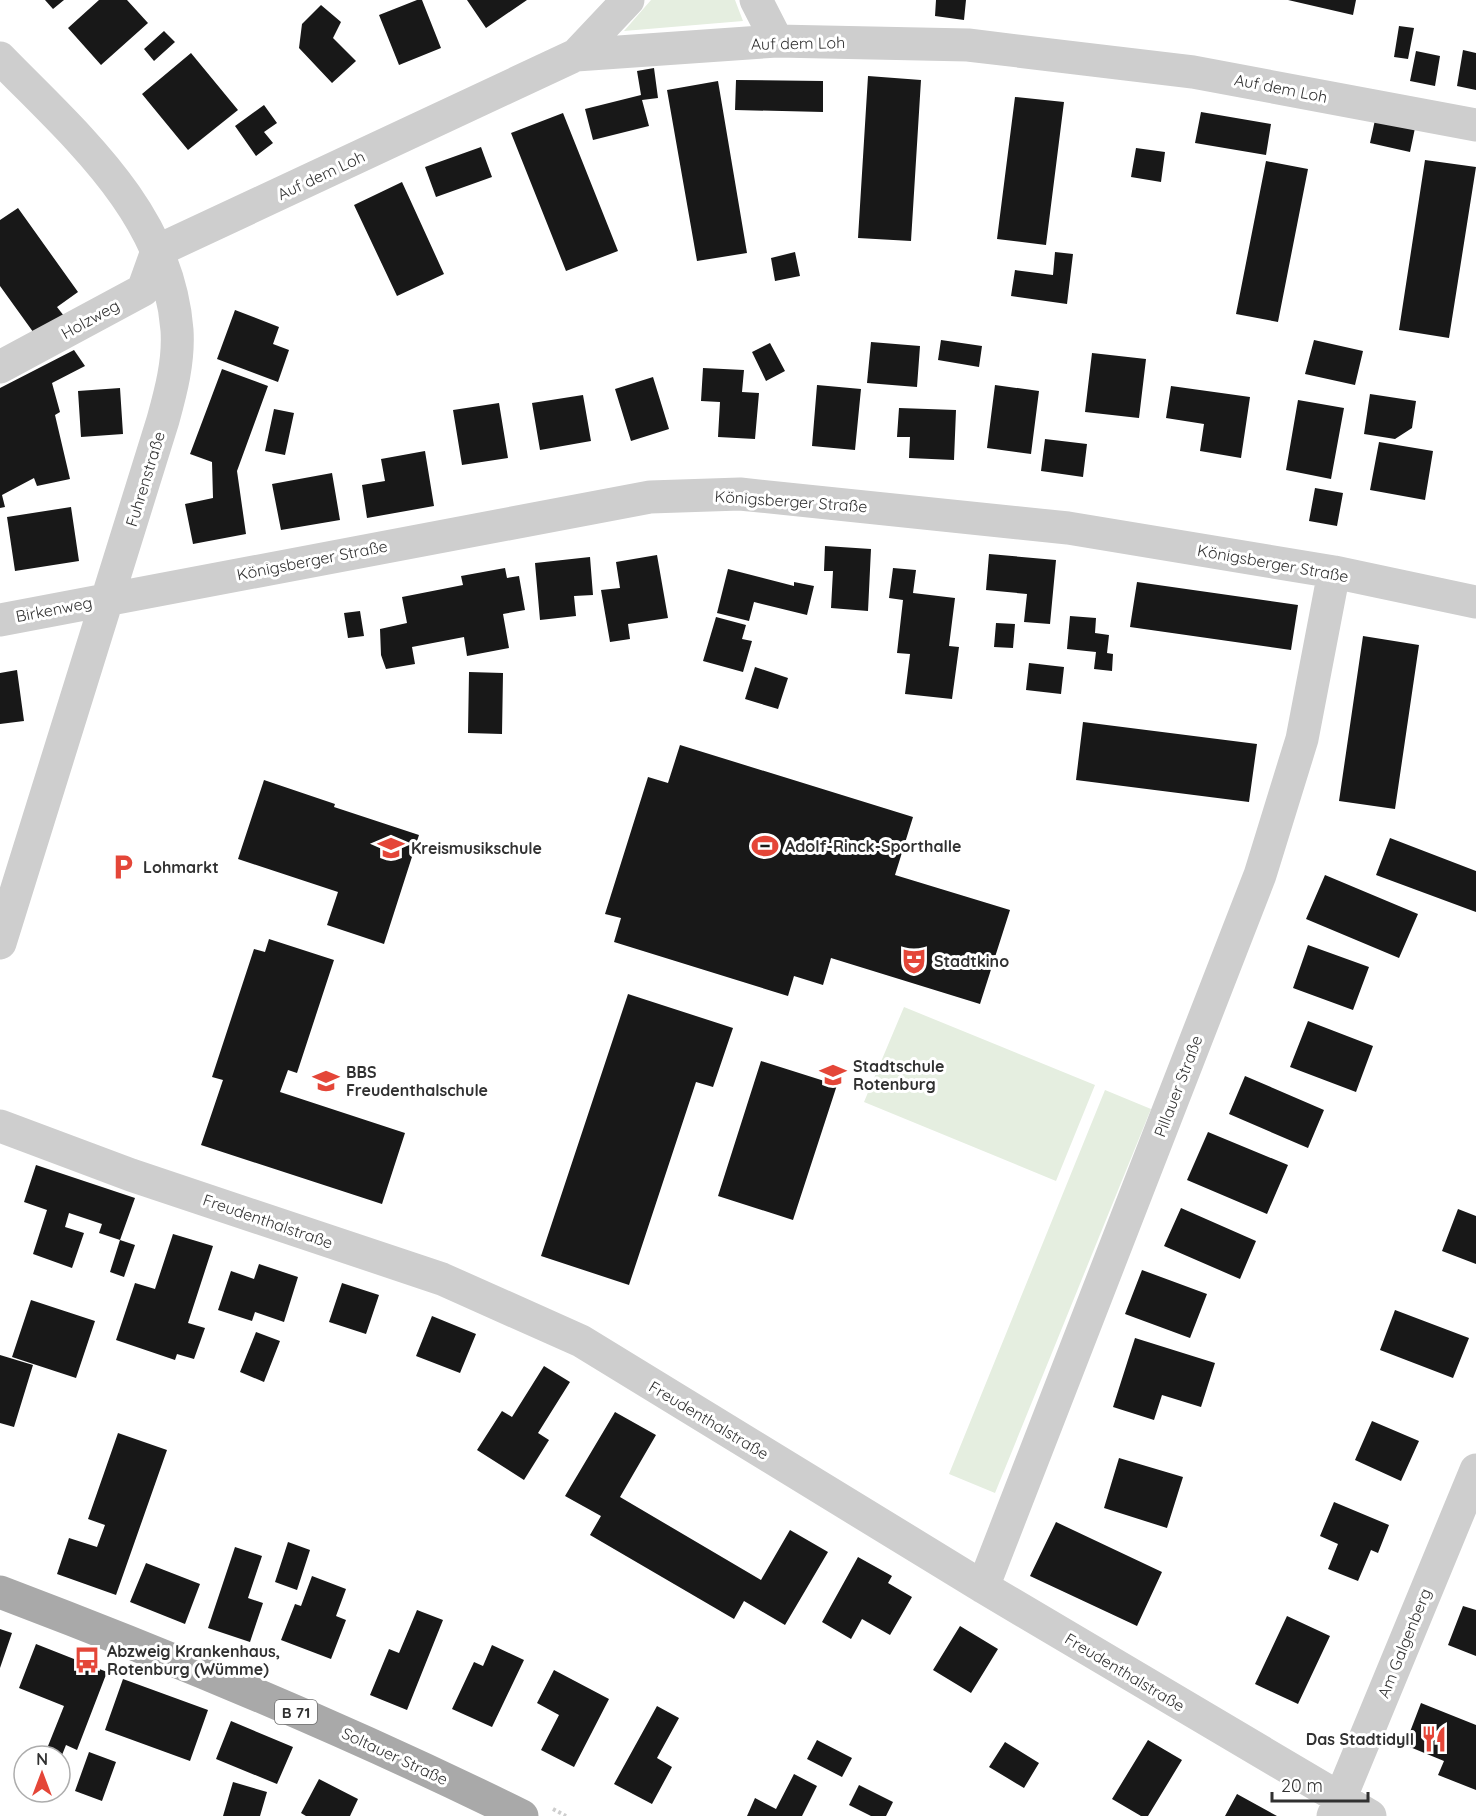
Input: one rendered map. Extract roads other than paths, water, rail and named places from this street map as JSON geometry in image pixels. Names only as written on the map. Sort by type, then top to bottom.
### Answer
[{"type":"main road","name":"Soltauer Straße","points":[[0,1592],[96,1628],[337,1729],[522,1816]]},
{"type":"street","points":[[576,55],[628,0]]},
{"type":"street","points":[[756,0],[777,41]]},
{"type":"street","name":"Auf dem Loh","points":[[157,251],[576,55],[777,41],[968,45],[1193,72],[1476,125]]},
{"type":"street","name":"Fuhrenstraße","points":[[0,58],[108,170],[137,209],[157,251],[171,291],[177,332],[173,377],[163,420],[0,942]]},
{"type":"street","name":"Holzweg","points":[[0,367],[142,290],[157,251]]},
{"type":"street","name":"Königsberger Straße","points":[[108,598],[650,497],[740,494],[1068,528],[1334,572],[1476,602]]},
{"type":"street","name":"Pillauer Straße","points":[[983,1587],[1260,875],[1302,739],[1334,572]]},
{"type":"street","name":"Birkenweg","points":[[0,620],[108,598]]},
{"type":"street","name":"Freudenthalstraße","points":[[0,1126],[131,1174],[442,1279],[581,1341],[983,1587],[1336,1808],[1370,1816]]},
{"type":"street","name":"Am Galgenberg","points":[[1336,1808],[1476,1470]]},
{"type":"place","name":"Adolf-Rinck-Sporthalle","points":[[765,846]]},
{"type":"place","name":"Kreismusikschule","points":[[391,848]]},
{"type":"place","name":"Lohmarkt","points":[[123,867]]},
{"type":"place","name":"Stadtkino","points":[[914,961]]},
{"type":"place","name":"Stadtschule Rotenburg","points":[[833,1075]]},
{"type":"place","name":"BBS Freudenthalschule","points":[[326,1081]]},
{"type":"place","name":"Abzweig Krankenhaus, Rotenburg (Wümme)","points":[[87,1660]]},
{"type":"place","name":"Das Stadtidyll","points":[[1434,1739]]}]
